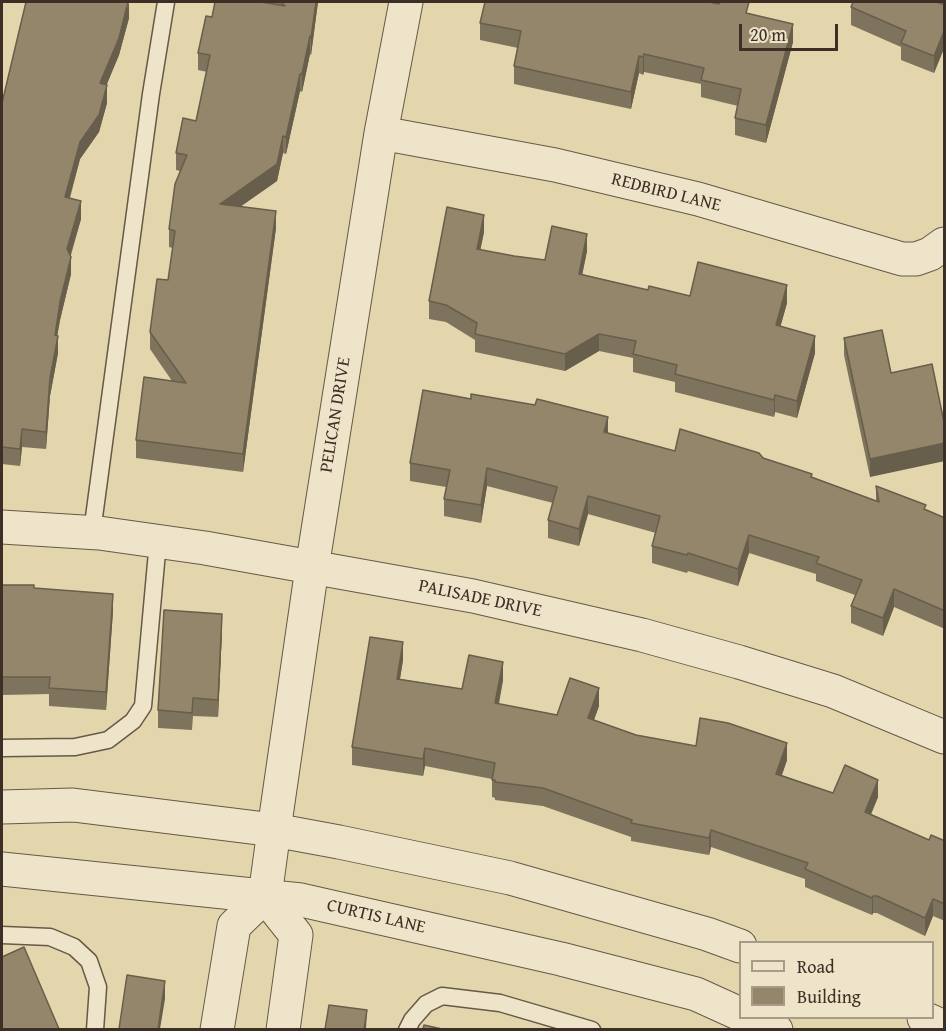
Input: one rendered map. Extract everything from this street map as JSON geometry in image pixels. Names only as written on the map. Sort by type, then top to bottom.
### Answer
[{"type":"street","name":"PELICAN DRIVE","points":[[265,896],[312,568],[381,133],[406,2]]},
{"type":"street","name":"REDBIRD LANE","points":[[381,133],[555,165],[687,197],[902,259],[930,254],[945,243]]},
{"type":"street","name":"PALISADE DRIVE","points":[[2,527],[92,532],[158,541],[473,596],[642,635],[833,691],[945,737]]},
{"type":"street","points":[[2,807],[73,805],[274,830],[510,878],[707,934],[739,945]]},
{"type":"street","name":"CURTIS LANE","points":[[2,869],[301,900],[561,959],[696,994],[739,1013]]},
{"type":"street","points":[[217,1029],[234,926],[265,896],[296,935],[283,1029]]},
{"type":"street","points":[[754,1019],[776,1029]]},
{"type":"street","points":[[928,1019],[945,1027]]},
{"type":"lane","points":[[92,532],[147,118],[166,2]]},
{"type":"lane","points":[[2,748],[75,747],[108,740],[133,721],[143,706],[158,541]]},
{"type":"lane","points":[[2,935],[50,937],[74,947],[89,961],[98,987],[95,1029]]},
{"type":"lane","points":[[407,1029],[426,1004],[442,996],[501,1003],[592,1029]]},
{"type":"building","points":[[26,2],[128,2],[119,38],[100,83],[107,85],[99,115],[80,142],[65,197],[81,201],[67,249],[71,257],[55,335],[58,336],[50,378],[46,432],[22,429],[20,449],[2,447],[2,103]]},
{"type":"building","points":[[215,2],[261,2],[285,6],[281,2],[316,2],[311,38],[310,36],[286,137],[283,136],[277,164],[220,204],[276,211],[243,454],[136,440],[144,377],[186,383],[150,332],[157,279],[168,280],[175,231],[169,229],[175,184],[187,155],[176,153],[183,118],[196,121],[210,55],[198,53],[206,16],[212,17]]},
{"type":"building","points":[[485,2],[709,2],[719,4],[720,2],[749,2],[746,13],[793,24],[766,125],[735,118],[741,89],[701,80],[704,68],[644,54],[643,57],[639,56],[631,92],[514,66],[521,31],[480,23]]},
{"type":"building","points":[[853,2],[937,2],[945,5],[945,29],[934,56],[901,43],[906,31],[851,7]]},
{"type":"building","points":[[447,207],[484,215],[477,249],[545,260],[552,226],[587,234],[579,274],[648,290],[649,286],[690,296],[698,262],[787,285],[776,325],[815,336],[797,401],[775,395],[774,400],[675,374],[677,365],[633,354],[636,341],[599,334],[565,354],[475,334],[477,323],[446,305],[429,301]]},
{"type":"building","points":[[882,330],[891,373],[932,364],[945,427],[945,443],[870,459],[844,338]]},
{"type":"building","points":[[423,390],[471,399],[471,394],[535,405],[537,399],[608,417],[604,432],[675,451],[680,429],[759,453],[763,458],[812,474],[811,477],[879,502],[876,486],[926,505],[924,509],[945,518],[945,611],[894,589],[883,618],[851,606],[862,580],[816,563],[819,557],[749,535],[738,569],[688,553],[687,555],[652,546],[660,516],[588,496],[579,529],[548,520],[557,487],[487,468],[481,505],[444,499],[450,470],[410,463]]},
{"type":"building","points":[[2,585],[34,585],[34,588],[113,594],[106,692],[49,688],[50,677],[2,677]]},
{"type":"building","points":[[164,610],[222,614],[218,700],[193,698],[192,713],[158,710]]},
{"type":"building","points":[[370,637],[403,642],[397,679],[462,689],[469,655],[503,662],[495,703],[557,715],[570,678],[599,688],[588,718],[636,735],[696,746],[700,718],[728,723],[787,743],[776,774],[833,793],[845,765],[878,780],[865,812],[929,840],[931,835],[945,841],[945,904],[933,899],[925,918],[877,896],[872,898],[805,869],[808,863],[711,830],[709,838],[631,823],[632,820],[543,788],[495,782],[492,780],[495,763],[425,748],[423,759],[352,747]]},
{"type":"building","points":[[24,947],[59,1029],[2,1029],[2,957]]},
{"type":"building","points":[[127,975],[165,981],[158,1029],[119,1029]]},
{"type":"building","points":[[329,1005],[367,1010],[364,1029],[325,1029]]},
{"type":"building","points":[[424,1025],[442,1029],[423,1029]]}]
